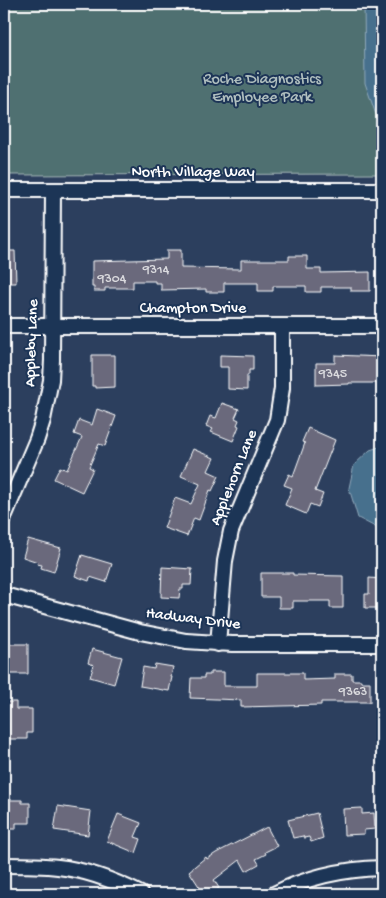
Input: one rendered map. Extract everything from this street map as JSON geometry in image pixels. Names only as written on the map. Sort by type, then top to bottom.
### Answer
[{"type":"street","name":"North Village Way","points":[[4,190],[382,190]]},
{"type":"street","name":"Appleby Lane","points":[[4,517],[37,439],[47,407],[52,360],[53,191]]},
{"type":"street","name":"Champton Drive","points":[[4,326],[382,326]]},
{"type":"street","name":"Applehorn Lane","points":[[218,644],[224,561],[231,531],[277,420],[282,388],[282,326]]},
{"type":"street","name":"Hadway Drive","points":[[4,595],[146,634],[172,639],[218,644],[382,644]]},
{"type":"street","points":[[4,865],[51,866],[83,871],[115,881],[141,894]]},
{"type":"street","points":[[274,894],[291,886],[328,874],[382,868]]},
{"type":"green space","name":"Roche Diagnostics Employee Park","points":[[4,4],[382,4],[382,174],[4,175]]},
{"type":"water","points":[[364,4],[382,4],[382,123],[375,112],[365,83]]},
{"type":"water","points":[[382,446],[381,530],[358,518],[349,488],[354,465],[370,450]]},
{"type":"building","points":[[167,250],[181,250],[181,268],[241,269],[241,260],[289,260],[289,256],[307,256],[307,269],[321,269],[321,273],[370,272],[370,291],[351,291],[351,287],[321,287],[321,292],[306,292],[306,286],[273,286],[273,291],[258,291],[258,283],[224,283],[224,292],[206,292],[206,289],[161,290],[161,283],[155,283],[155,281],[133,281],[133,288],[105,288],[105,291],[94,291],[94,287],[92,287],[92,261],[167,259]]},
{"type":"building","points":[[5,251],[15,251],[16,283],[5,283]]},
{"type":"building","points":[[92,355],[115,355],[115,387],[95,388],[95,386],[92,386]]},
{"type":"building","points":[[220,355],[253,356],[253,370],[249,370],[249,375],[247,375],[247,390],[228,389],[228,367],[220,367]]},
{"type":"building","points":[[335,355],[382,357],[382,383],[316,385],[316,363],[335,363]]},
{"type":"building","points":[[222,403],[239,409],[235,418],[239,420],[237,425],[239,426],[233,441],[211,432],[213,429],[206,426],[210,416],[216,418]]},
{"type":"building","points":[[97,409],[116,416],[105,446],[99,444],[89,467],[93,469],[82,492],[54,479],[60,467],[67,470],[82,437],[74,434],[79,420],[92,425]]},
{"type":"building","points":[[308,428],[335,440],[315,491],[323,494],[318,507],[310,504],[306,514],[285,505],[292,488],[284,485],[289,474],[293,476],[305,443],[302,442]]},
{"type":"building","points":[[193,449],[214,458],[208,471],[219,476],[212,491],[210,490],[199,520],[194,518],[187,536],[164,528],[175,498],[191,504],[200,484],[181,476]]},
{"type":"building","points":[[28,539],[61,548],[54,572],[41,568],[42,565],[37,564],[38,562],[23,557]]},
{"type":"building","points":[[82,555],[112,564],[106,582],[90,577],[89,581],[75,576]]},
{"type":"building","points":[[162,567],[192,569],[191,585],[183,585],[183,589],[180,589],[179,598],[161,597]]},
{"type":"building","points":[[261,573],[343,576],[343,608],[330,608],[330,601],[293,601],[293,608],[279,608],[279,597],[261,597]]},
{"type":"building","points":[[369,578],[382,579],[382,608],[365,608],[365,594],[369,594]]},
{"type":"building","points":[[4,644],[28,644],[28,674],[4,674]]},
{"type":"building","points":[[92,649],[122,657],[114,684],[90,677],[94,665],[88,663]]},
{"type":"building","points":[[155,664],[173,667],[169,691],[140,686],[143,667],[154,669]]},
{"type":"building","points":[[210,672],[224,672],[224,686],[257,686],[257,673],[303,673],[303,680],[335,679],[335,674],[352,674],[352,680],[370,682],[370,702],[321,702],[321,705],[241,707],[241,700],[190,698],[191,678],[204,678],[204,675],[210,675]]},
{"type":"building","points":[[4,702],[16,702],[16,709],[32,709],[32,733],[27,733],[27,739],[8,739],[8,722],[4,722]]},
{"type":"building","points":[[4,800],[22,800],[22,803],[30,803],[30,823],[16,823],[16,829],[4,829]]},
{"type":"building","points":[[58,806],[91,811],[88,835],[54,830]]},
{"type":"building","points":[[362,808],[362,814],[374,813],[375,829],[364,830],[364,834],[344,835],[343,809]]},
{"type":"building","points":[[317,813],[323,838],[311,842],[309,837],[293,838],[288,820]]},
{"type":"building","points":[[118,814],[141,823],[135,837],[141,839],[136,853],[107,841]]},
{"type":"building","points":[[267,827],[277,846],[256,859],[259,864],[246,871],[240,860],[214,880],[219,888],[211,894],[204,894],[189,871],[206,857],[207,859]]}]
